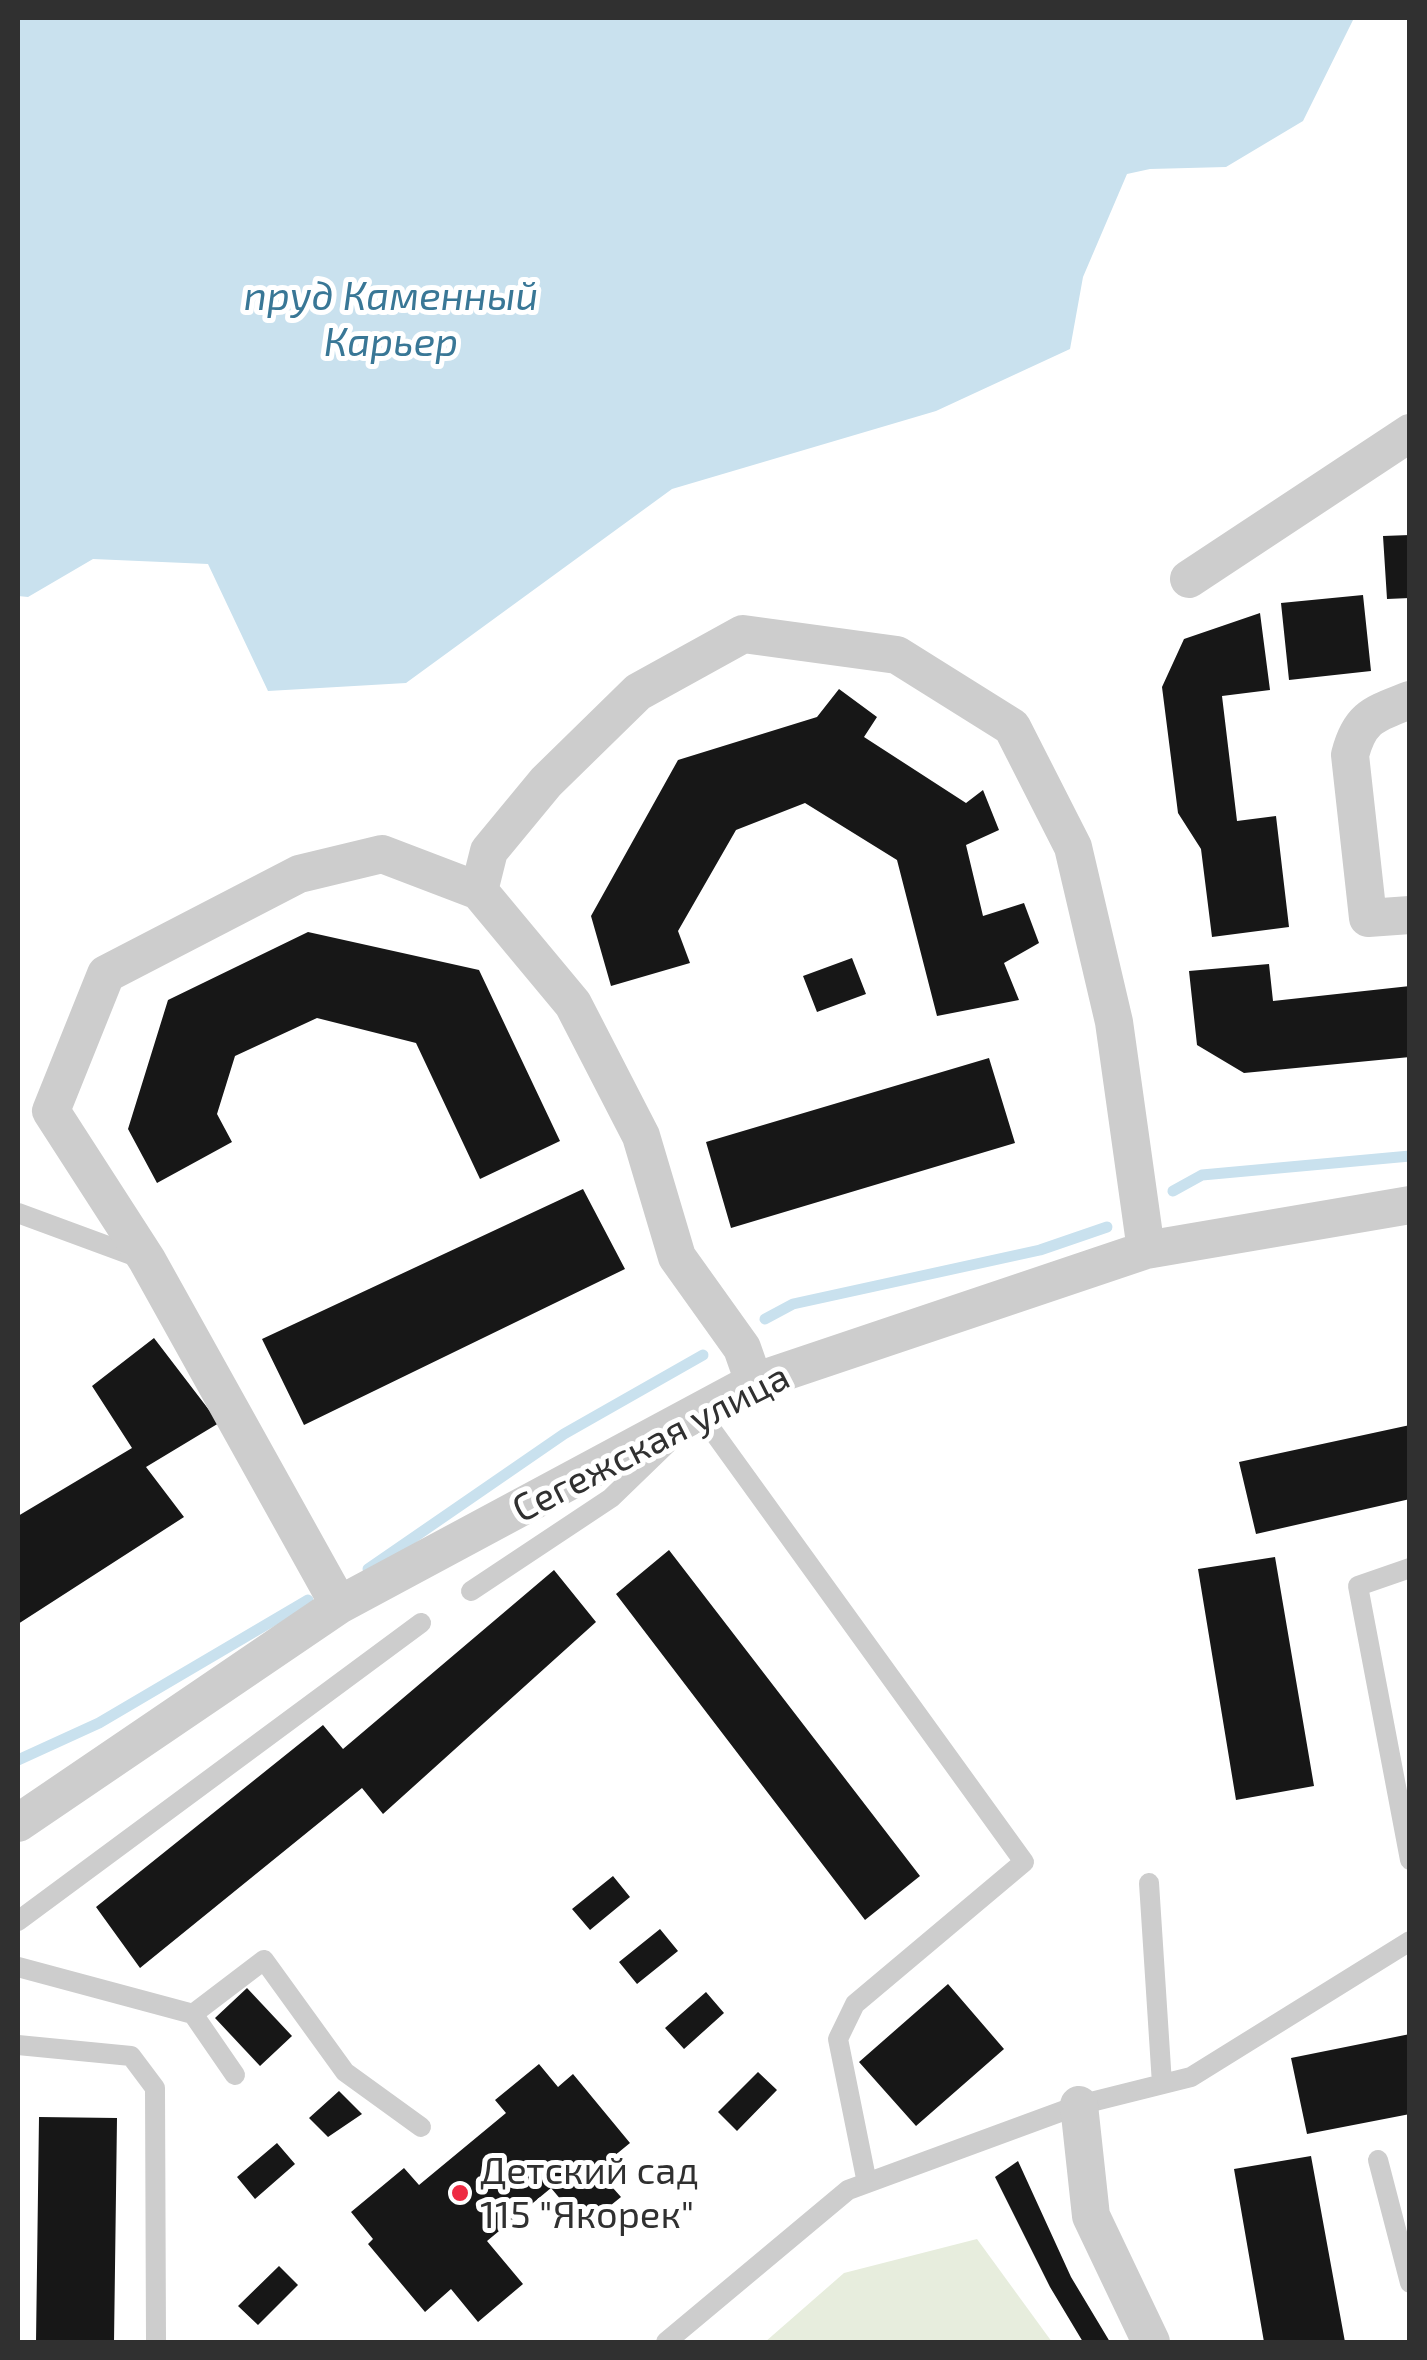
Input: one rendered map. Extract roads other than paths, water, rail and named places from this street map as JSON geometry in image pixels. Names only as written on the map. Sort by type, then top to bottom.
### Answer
[{"type":"street","points":[[1189,579],[1410,433]]},
{"type":"street","points":[[479,891],[489,850],[546,782],[638,692],[743,634],[897,655],[1012,727],[1072,847],[1114,1022],[1146,1250]]},
{"type":"street","points":[[1410,700],[1373,715],[1357,730],[1350,754],[1368,918],[1410,915]]},
{"type":"street","points":[[339,1606],[147,1260],[51,1111],[106,974],[299,874],[382,854],[479,891],[573,1004],[642,1136],[676,1257],[742,1348],[754,1382]]},
{"type":"street","name":"Сегежская улица","points":[[18,1823],[339,1606],[754,1382],[1146,1250],[1410,1205]]},
{"type":"street","points":[[1079,2105],[1091,2216],[1151,2342]]},
{"type":"lane","points":[[18,1213],[147,1260]]},
{"type":"lane","points":[[471,1591],[612,1498],[699,1412],[1024,1862],[855,2004],[838,2040],[867,2184]]},
{"type":"lane","points":[[1410,1568],[1358,1586],[1410,1860]]},
{"type":"lane","points":[[18,1922],[421,1622]]},
{"type":"lane","points":[[1149,1883],[1162,2084]]},
{"type":"lane","points":[[666,2342],[848,2190],[1079,2105],[1191,2077],[1410,1941]]},
{"type":"lane","points":[[193,2014],[264,1960],[345,2072],[421,2128]]},
{"type":"lane","points":[[18,1966],[193,2014],[234,2075]]},
{"type":"lane","points":[[18,2044],[131,2056],[156,2088],[156,2342]]},
{"type":"lane","points":[[1378,2160],[1410,2282]]},
{"type":"water","name":"пруд Каменный Карьер","points":[[18,18],[1354,18],[1303,121],[1226,167],[1150,169],[1127,174],[1083,277],[1070,349],[936,411],[672,489],[406,683],[268,691],[208,564],[93,559],[28,597],[18,596]]},
{"type":"waterway","points":[[1173,1191],[1202,1175],[1410,1156]]},
{"type":"waterway","points":[[765,1319],[793,1304],[1040,1250],[1107,1227]]},
{"type":"waterway","points":[[368,1569],[564,1434],[703,1355]]},
{"type":"waterway","points":[[18,1760],[99,1723],[308,1600]]},
{"type":"place","name":"Детский сад 115 \"Якорек\"","points":[[460,2193]]}]
